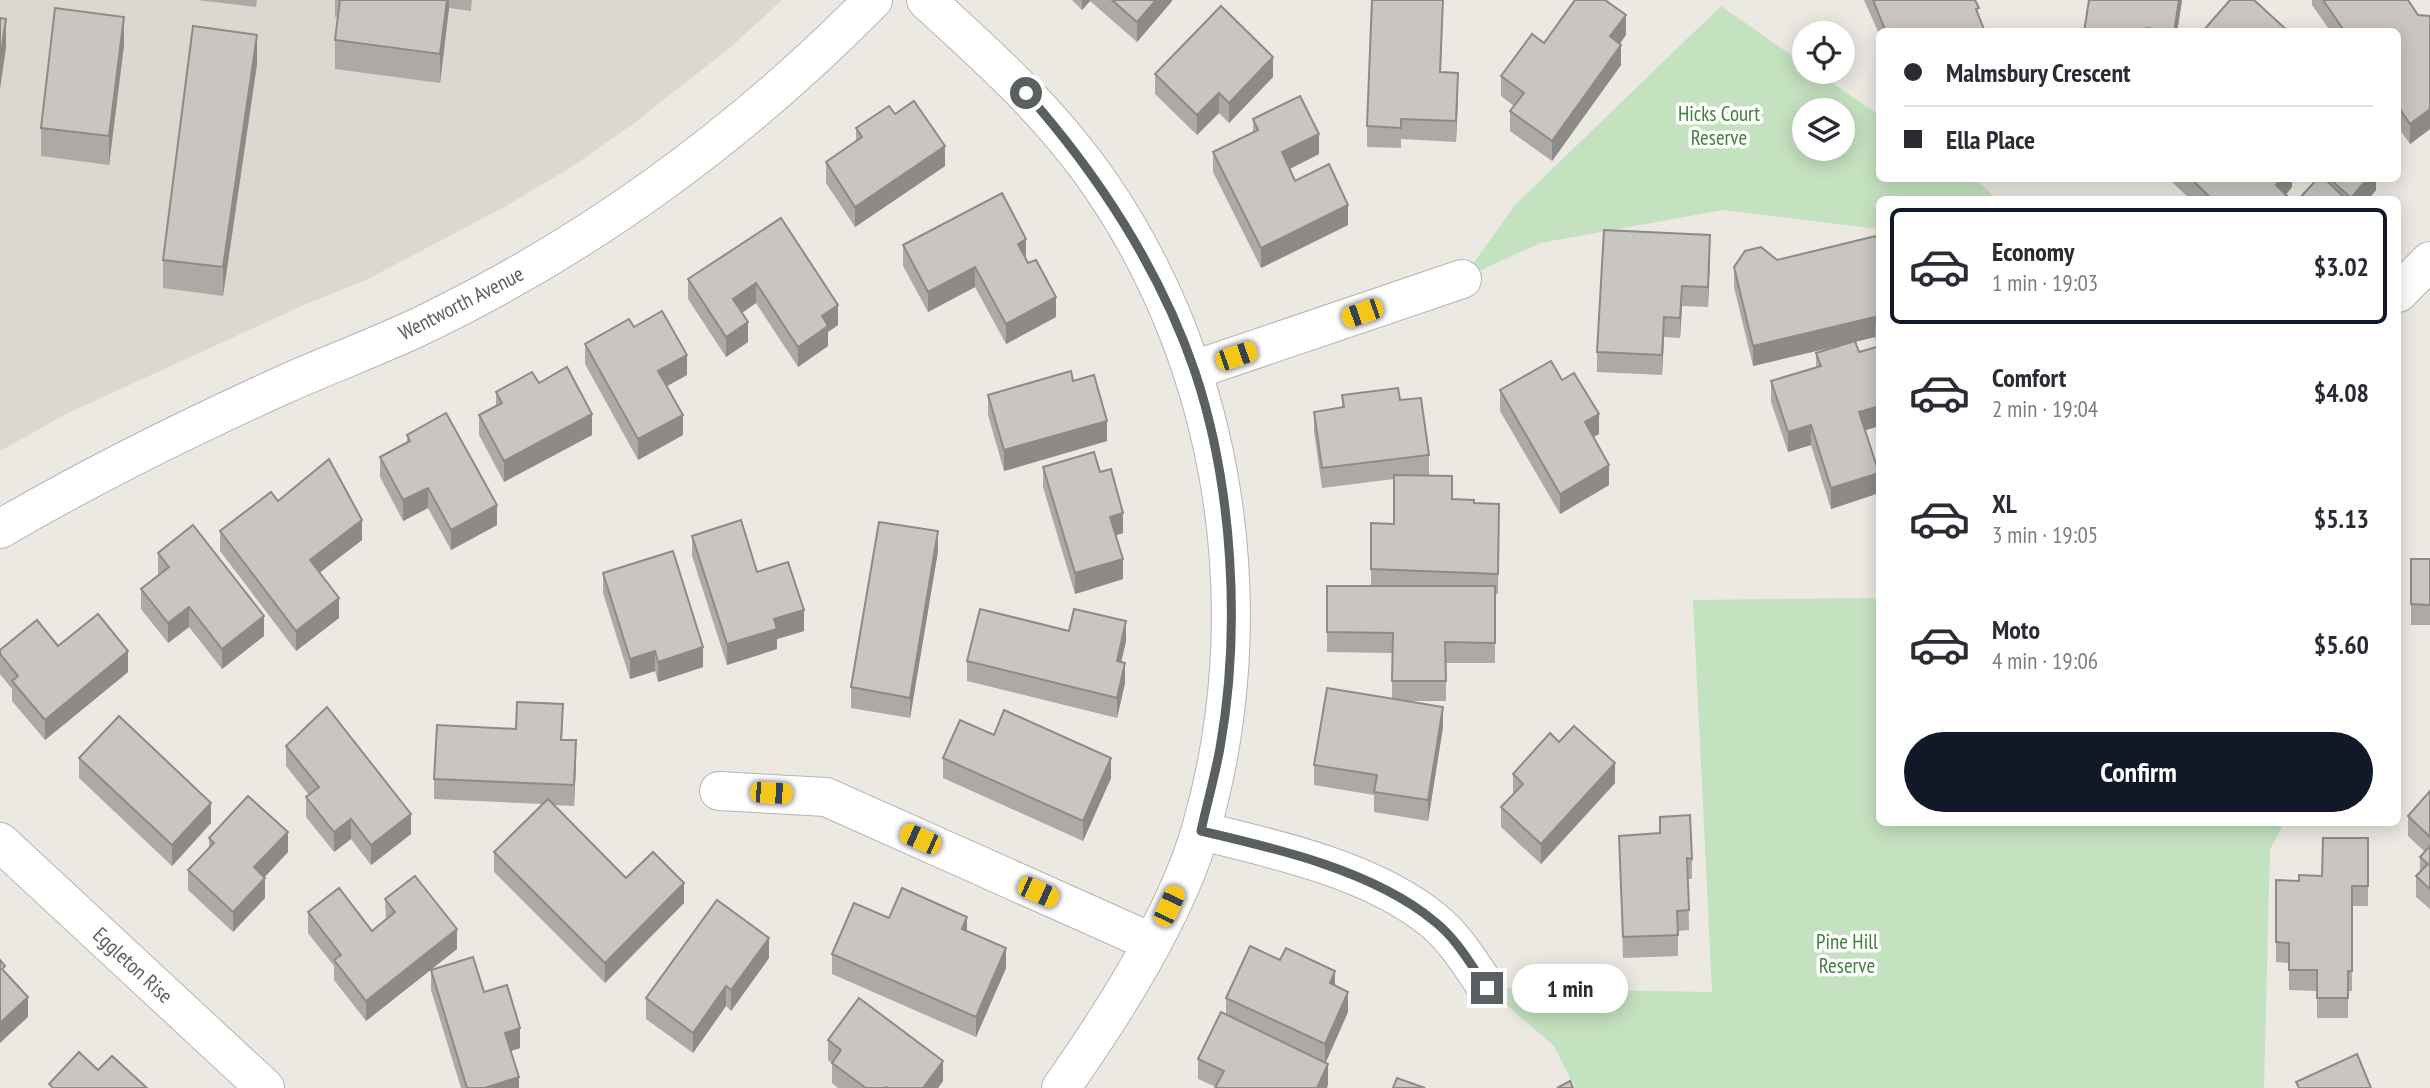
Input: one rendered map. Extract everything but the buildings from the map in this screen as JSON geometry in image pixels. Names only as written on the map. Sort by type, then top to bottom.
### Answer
[{"type":"street","name":"Wentworth Avenue","points":[[0,529],[149,450],[282,386],[428,322],[520,274],[666,180],[737,127],[828,45],[873,0]]},
{"type":"street","points":[[926,0],[1008,73],[1061,132],[1103,188],[1156,284],[1194,370],[1210,431],[1229,557],[1226,694],[1220,748],[1201,831],[1151,942],[1096,1038],[1061,1088]]},
{"type":"street","points":[[2401,290],[2430,261]]},
{"type":"street","points":[[1194,370],[1462,279]]},
{"type":"street","points":[[719,790],[826,797],[1151,942]]},
{"type":"street","points":[[1201,831],[1321,864],[1395,895],[1433,920],[1452,937],[1487,988]]},
{"type":"street","name":"Eggleton Rise","points":[[0,842],[265,1088]]},
{"type":"shaded area","points":[[0,0],[782,0],[732,46],[633,124],[573,166],[506,206],[366,280],[304,305],[68,413],[0,451]]},
{"type":"green space","name":"Hicks Court Reserve","points":[[1721,6],[1792,56],[1792,84],[1834,84],[1854,98],[1792,98],[1792,161],[1855,161],[1855,99],[1876,113],[1876,182],[1976,182],[1992,196],[1876,196],[1876,229],[1723,210],[1540,243],[1462,279],[1515,205]]},
{"type":"green space","name":"Pine Hill Reserve","points":[[1693,600],[1876,600],[1876,826],[2282,826],[2270,850],[2264,1088],[1575,1088],[1554,1046],[1487,988],[1712,992]]},
{"type":"route","points":[[1026,93],[1061,132],[1103,188],[1132,238],[1156,284],[1194,370],[1210,431],[1229,557],[1230,622],[1220,748],[1201,831],[1321,864],[1395,895],[1433,920],[1452,937],[1487,988]]}]
